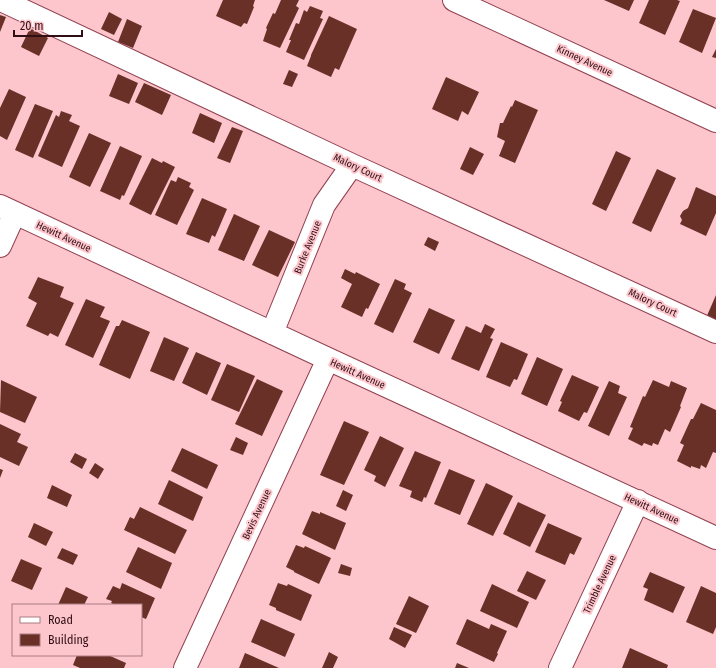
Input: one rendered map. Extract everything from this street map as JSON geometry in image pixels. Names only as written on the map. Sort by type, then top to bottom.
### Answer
[{"type":"street","name":"Malory Court","points":[[1,0],[352,165],[716,332]]},
{"type":"street","name":"Kinney Avenue","points":[[454,0],[716,121]]},
{"type":"street","name":"Burke Avenue","points":[[272,333],[324,205],[352,165]]},
{"type":"street","name":"Hewitt Avenue","points":[[8,210],[716,538]]},
{"type":"street","points":[[0,246],[8,210]]},
{"type":"street","name":"Bevis Avenue","points":[[185,668],[328,359]]},
{"type":"street","name":"Trimble Avenue","points":[[560,668],[638,501]]},
{"type":"building","points":[[223,0],[255,0],[254,7],[247,24],[244,23],[241,27],[216,16]]},
{"type":"building","points":[[281,0],[299,0],[296,6],[299,8],[280,48],[263,41],[266,28],[273,13],[275,14]]},
{"type":"building","points":[[604,0],[634,0],[629,11]]},
{"type":"building","points":[[649,0],[680,1],[665,35],[639,23]]},
{"type":"building","points":[[310,6],[323,11],[320,18],[323,19],[304,60],[286,52],[296,23],[299,24],[304,10],[307,12]]},
{"type":"building","points":[[693,9],[716,18],[702,53],[679,42]]},
{"type":"building","points":[[109,12],[122,19],[114,35],[101,29]]},
{"type":"building","points":[[0,15],[6,17],[0,32]]},
{"type":"building","points":[[329,16],[357,29],[339,70],[335,68],[331,77],[307,66]]},
{"type":"building","points":[[127,19],[142,26],[133,48],[118,42]]},
{"type":"building","points":[[30,28],[48,38],[39,56],[21,47]]},
{"type":"building","points":[[716,49],[716,58],[712,57]]},
{"type":"building","points":[[289,70],[298,74],[292,87],[283,84]]},
{"type":"building","points":[[118,74],[138,83],[129,104],[109,96]]},
{"type":"building","points":[[446,77],[479,92],[468,115],[462,111],[458,121],[432,109]]},
{"type":"building","points":[[144,83],[171,95],[162,115],[135,102]]},
{"type":"building","points":[[9,89],[26,97],[7,140],[0,136],[0,108]]},
{"type":"building","points":[[515,100],[538,110],[515,163],[499,156],[505,141],[497,137],[500,123],[503,123]]},
{"type":"building","points":[[35,104],[53,111],[33,158],[15,150]]},
{"type":"building","points":[[61,111],[72,115],[69,121],[80,126],[62,167],[38,156],[56,115],[59,117]]},
{"type":"building","points":[[200,113],[222,123],[214,143],[192,133]]},
{"type":"building","points":[[232,127],[243,131],[230,163],[217,158]]},
{"type":"building","points":[[89,133],[111,143],[90,187],[69,177]]},
{"type":"building","points":[[120,146],[142,156],[124,196],[122,195],[120,200],[100,191]]},
{"type":"building","points":[[470,147],[484,154],[473,175],[460,169]]},
{"type":"building","points":[[616,151],[631,158],[606,211],[592,204]]},
{"type":"building","points":[[152,158],[162,163],[163,161],[175,167],[151,215],[129,204]]},
{"type":"building","points":[[657,169],[676,178],[651,232],[632,223]]},
{"type":"building","points":[[178,177],[191,183],[189,187],[194,190],[177,225],[155,215],[171,180],[176,182]]},
{"type":"building","points":[[696,187],[716,196],[716,213],[706,236],[680,224],[682,220],[680,216],[683,211],[688,208]]},
{"type":"building","points":[[202,198],[227,209],[215,237],[212,235],[209,243],[186,234]]},
{"type":"building","points":[[234,214],[260,226],[244,261],[218,250]]},
{"type":"building","points":[[269,230],[295,242],[278,277],[252,265]]},
{"type":"building","points":[[428,237],[439,242],[435,251],[424,245]]},
{"type":"building","points":[[345,269],[355,274],[356,272],[380,284],[368,309],[366,308],[362,317],[341,307],[352,284],[341,278]]},
{"type":"building","points":[[38,277],[64,287],[60,297],[74,303],[58,337],[50,333],[48,336],[26,326],[37,303],[28,298]]},
{"type":"building","points":[[395,279],[406,284],[404,289],[412,293],[393,333],[374,324]]},
{"type":"building","points":[[716,295],[716,322],[706,318]]},
{"type":"building","points":[[86,299],[105,307],[100,317],[110,321],[93,358],[65,345]]},
{"type":"building","points":[[429,308],[455,320],[439,354],[413,342]]},
{"type":"building","points":[[122,320],[150,332],[130,379],[99,365],[116,326],[119,326]]},
{"type":"building","points":[[485,324],[495,329],[490,338],[493,339],[479,371],[451,359],[466,326],[481,333]]},
{"type":"building","points":[[164,337],[189,348],[174,381],[150,371]]},
{"type":"building","points":[[501,342],[528,354],[517,380],[514,379],[510,387],[486,377]]},
{"type":"building","points":[[196,352],[221,363],[207,395],[182,383]]},
{"type":"building","points":[[537,357],[563,369],[547,406],[521,394]]},
{"type":"building","points":[[227,364],[255,376],[239,412],[211,400]]},
{"type":"building","points":[[572,375],[599,387],[587,413],[584,412],[579,421],[558,411],[562,402],[560,401]]},
{"type":"building","points":[[257,379],[283,391],[262,436],[235,424]]},
{"type":"building","points":[[1,380],[37,397],[25,423],[0,412]]},
{"type":"building","points":[[653,380],[669,387],[671,381],[687,388],[680,406],[681,407],[670,432],[665,429],[658,445],[653,443],[652,446],[644,443],[642,446],[628,439],[633,428],[630,427],[643,396],[645,397]]},
{"type":"building","points":[[609,381],[620,386],[618,393],[627,397],[609,436],[588,426]]},
{"type":"building","points":[[701,403],[716,410],[716,453],[713,452],[706,468],[701,465],[700,469],[691,466],[691,468],[677,461],[684,445],[680,443],[691,419],[693,419]]},
{"type":"building","points":[[344,421],[369,432],[344,485],[320,475]]},
{"type":"building","points":[[0,424],[21,434],[17,442],[28,447],[19,466],[0,457]]},
{"type":"building","points":[[380,436],[404,448],[385,487],[374,481],[376,476],[364,470]]},
{"type":"building","points":[[236,437],[248,443],[243,455],[230,450]]},
{"type":"building","points":[[182,448],[218,465],[207,489],[171,471]]},
{"type":"building","points":[[415,451],[441,462],[426,498],[424,497],[422,502],[410,497],[412,491],[399,486]]},
{"type":"building","points":[[75,453],[87,459],[82,469],[70,462]]},
{"type":"building","points":[[95,463],[104,469],[98,479],[89,473]]},
{"type":"building","points":[[0,469],[3,470],[0,478]]},
{"type":"building","points":[[449,469],[475,480],[460,515],[434,504]]},
{"type":"building","points":[[169,480],[203,497],[193,521],[158,504]]},
{"type":"building","points":[[486,483],[513,496],[493,536],[467,524]]},
{"type":"building","points":[[52,485],[72,495],[67,507],[47,498]]},
{"type":"building","points":[[343,490],[353,495],[346,511],[336,506]]},
{"type":"building","points":[[518,502],[546,515],[530,547],[503,534]]},
{"type":"building","points":[[140,507],[187,530],[175,554],[124,530],[130,517],[134,519]]},
{"type":"building","points":[[312,511],[320,514],[320,512],[346,523],[335,550],[302,534]]},
{"type":"building","points":[[34,523],[53,532],[46,546],[28,537]]},
{"type":"building","points":[[548,523],[582,538],[574,555],[570,553],[565,565],[535,552]]},
{"type":"building","points":[[296,545],[304,548],[305,546],[331,558],[319,584],[286,567]]},
{"type":"building","points":[[138,547],[172,563],[161,589],[126,572]]},
{"type":"building","points":[[62,548],[78,555],[73,565],[57,558]]},
{"type":"building","points":[[21,559],[42,568],[32,590],[11,581]]},
{"type":"building","points":[[341,564],[352,568],[350,576],[338,573]]},
{"type":"building","points":[[527,571],[546,580],[536,600],[517,591]]},
{"type":"building","points":[[650,572],[685,587],[673,613],[644,600],[648,589],[643,587]]},
{"type":"building","points":[[122,583],[155,598],[146,619],[142,617],[142,604],[113,604],[111,603],[112,601],[106,599],[113,586],[120,589]]},
{"type":"building","points":[[278,583],[287,586],[288,584],[312,595],[301,621],[276,610],[276,608],[269,605]]},
{"type":"building","points":[[492,584],[529,602],[517,628],[480,611]]},
{"type":"building","points":[[701,586],[716,593],[716,627],[713,634],[686,622]]},
{"type":"building","points":[[66,587],[88,597],[84,604],[58,604]]},
{"type":"building","points":[[409,596],[429,606],[416,633],[396,624]]},
{"type":"building","points":[[261,619],[295,634],[285,657],[251,642]]},
{"type":"building","points":[[467,619],[489,629],[491,624],[507,631],[494,662],[456,644]]},
{"type":"building","points":[[394,627],[412,635],[405,648],[389,639]]},
{"type":"building","points":[[630,648],[668,665],[667,668],[622,668]]},
{"type":"building","points":[[329,652],[338,657],[333,668],[322,668]]},
{"type":"building","points":[[245,653],[279,668],[239,668]]},
{"type":"building","points":[[77,656],[110,656],[126,663],[124,668],[80,668],[73,665]]},
{"type":"building","points":[[457,663],[469,668],[455,668]]}]
